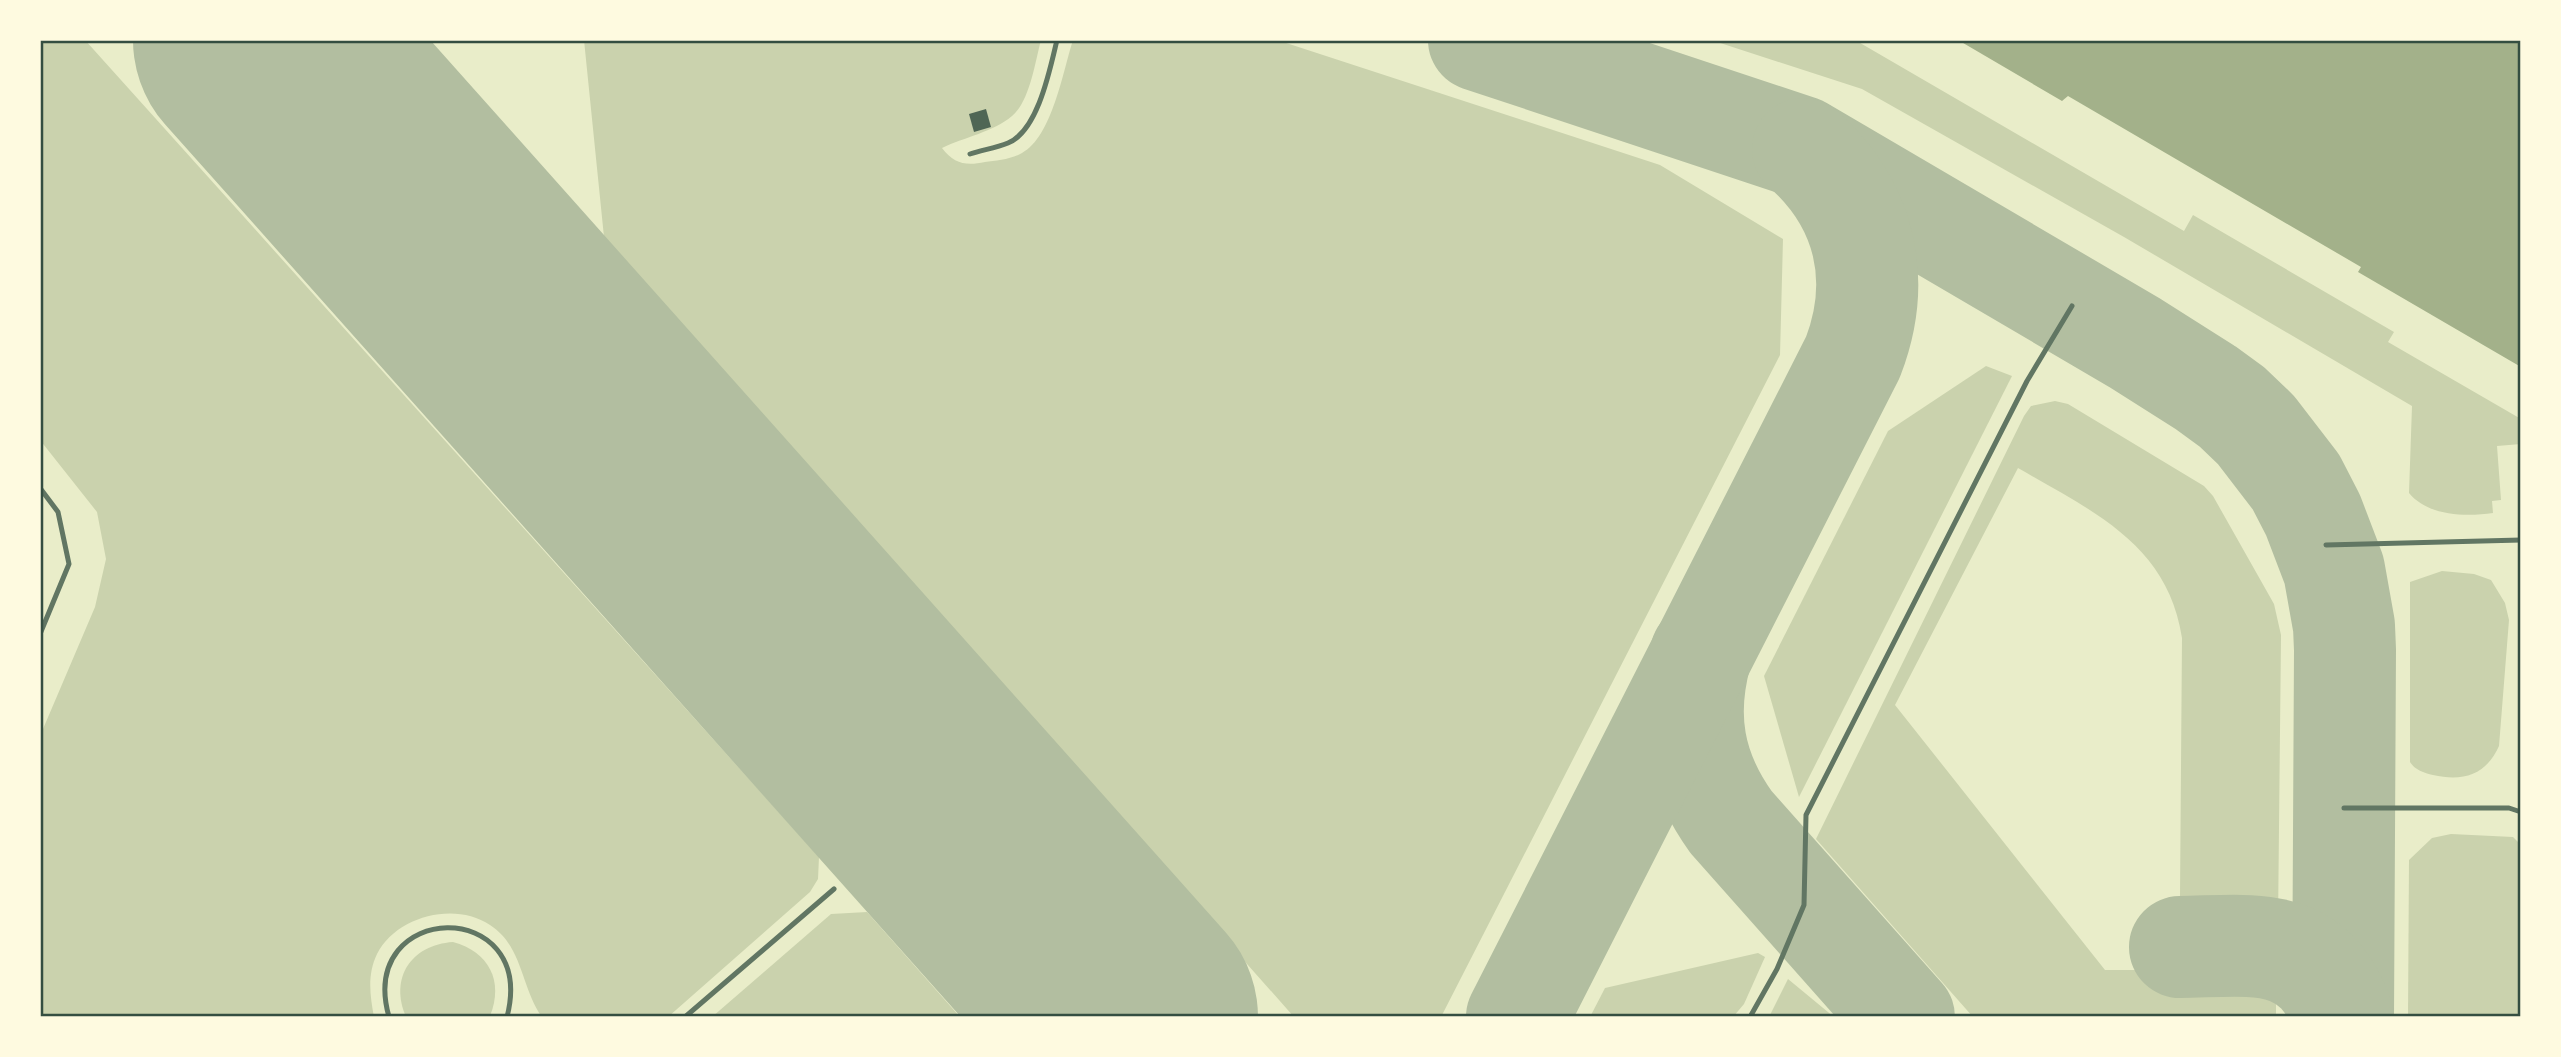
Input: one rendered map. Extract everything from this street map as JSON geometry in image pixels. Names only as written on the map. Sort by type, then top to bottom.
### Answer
[{"type":"lane","points":[[970,154],[1009,143],[1023,133],[1034,114],[1057,40]]},
{"type":"lane","points":[[1750,1017],[1777,969],[1804,905],[1806,815],[2027,381],[2072,306]]},
{"type":"lane","points":[[40,488],[58,512],[69,564],[40,634]]},
{"type":"lane","points":[[2326,545],[2521,540]]},
{"type":"lane","points":[[2344,808],[2510,808],[2521,813]]},
{"type":"lane","points":[[685,1017],[834,889]]},
{"type":"lane","points":[[389,1017],[384,999],[385,978],[392,958],[406,941],[425,930],[446,926],[468,929],[487,939],[502,955],[510,975],[512,996],[507,1017]]},
{"type":"shaded area","points":[[40,40],[85,40],[819,857],[818,879],[810,892],[668,1017],[542,1017],[515,956],[501,934],[476,918],[444,914],[428,916],[398,930],[377,954],[371,977],[374,1017],[40,1017],[40,736],[95,607],[106,559],[97,512],[40,440]]},
{"type":"shaded area","points":[[584,40],[1041,40],[1031,81],[1023,101],[1012,116],[996,126],[942,148],[956,161],[972,164],[1014,157],[1032,145],[1049,118],[1073,40],[1277,40],[1660,165],[1783,239],[1780,355],[1441,1017],[1294,1017],[604,237]]},
{"type":"shaded area","points":[[1711,40],[1855,40],[2184,231],[2193,215],[2394,332],[2388,342],[2521,419],[2521,444],[2497,446],[2501,500],[2492,501],[2493,513],[2482,514],[2448,513],[2417,501],[2409,493],[2412,406],[2124,237],[1862,89]]},
{"type":"shaded area","points":[[1958,40],[2521,40],[2521,367],[2358,272],[2361,267],[2068,96],[2062,101]]},
{"type":"shaded area","points":[[1986,366],[2012,376],[1799,797],[1764,676],[1888,431]]},
{"type":"shaded area","points":[[2055,401],[2068,404],[2204,486],[2213,496],[2274,604],[2281,635],[2278,924],[2207,924],[2180,897],[2182,638],[2174,605],[2161,578],[2143,554],[2122,534],[2073,499],[2018,468],[1895,705],[2105,970],[2251,970],[2276,997],[2276,1017],[1973,1017],[1816,839],[2024,416],[2031,406]]},
{"type":"shaded area","points":[[2442,571],[2474,574],[2491,580],[2505,603],[2509,620],[2499,746],[2487,764],[2464,777],[2433,775],[2414,767],[2410,762],[2410,582]]},
{"type":"shaded area","points":[[2451,834],[2513,837],[2518,842],[2521,1017],[2408,1017],[2409,860],[2432,838]]},
{"type":"shaded area","points":[[867,912],[960,1017],[712,1017],[831,914]]},
{"type":"shaded area","points":[[453,942],[476,953],[490,970],[495,991],[490,1016],[406,1017],[400,989],[407,966],[426,950],[438,944]]},
{"type":"shaded area","points":[[1758,953],[1765,957],[1744,1004],[1733,1017],[1590,1017],[1605,988]]},
{"type":"shaded area","points":[[1788,979],[1834,1017],[1769,1017]]},
{"type":"building","points":[[986,109],[991,127],[974,132],[969,114]]},
{"type":"taxiway","points":[[353,40],[354,88],[367,130],[413,211]]},
{"type":"taxiway","points":[[1479,40],[1801,147],[2135,343],[2206,388],[2232,407],[2256,430],[2296,482],[2313,515],[2334,570],[2344,626],[2343,1017]]},
{"type":"taxiway","points":[[1517,1017],[1853,357],[1867,299],[1867,271],[1862,244],[1854,218],[1841,194],[1803,149]]},
{"type":"taxiway","points":[[1701,654],[1693,699],[1695,741],[1700,762],[1718,802],[1731,822],[1904,1017]]},
{"type":"taxiway","points":[[2180,947],[2256,947],[2278,950],[2298,958],[2315,970],[2330,990],[2343,1017]]},
{"type":"runway","points":[[260,40],[1131,1017]]}]
